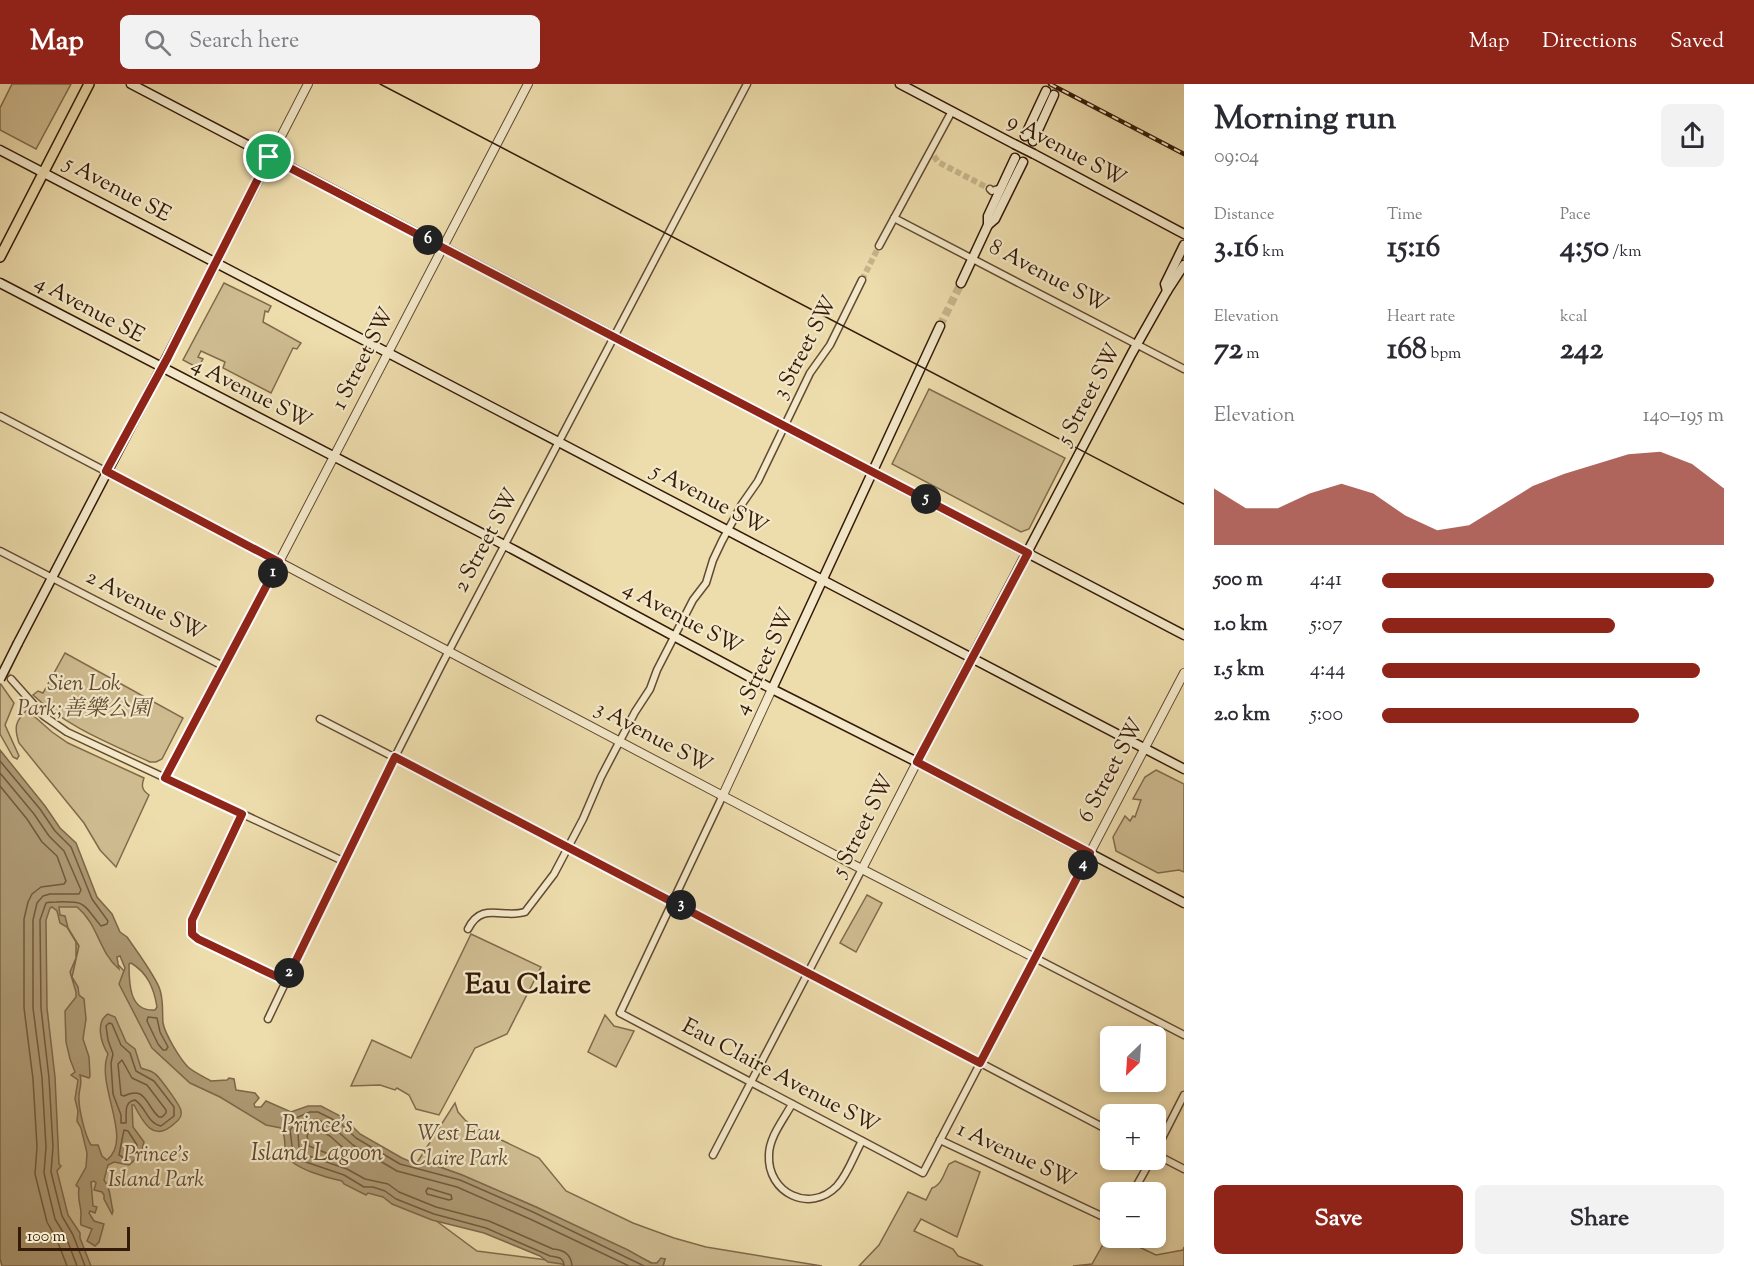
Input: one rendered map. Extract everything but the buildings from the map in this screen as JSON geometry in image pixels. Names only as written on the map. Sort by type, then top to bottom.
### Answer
[{"type":"main road","points":[[0,257],[89,84]]},
{"type":"main road","points":[[130,84],[1184,635]]},
{"type":"main road","name":"9 Avenue SW","points":[[900,84],[1184,234]]},
{"type":"main road","points":[[1029,139],[1050,93]]},
{"type":"main road","name":"5 Avenue SE","points":[[0,150],[216,263]]},
{"type":"main road","points":[[961,283],[988,225],[994,219],[1019,160],[1000,188],[988,216],[988,225]]},
{"type":"main road","name":"5 Street SW","points":[[1167,291],[1165,284],[1184,245]]},
{"type":"main road","points":[[0,679],[216,263]]},
{"type":"main road","name":"5 Avenue SW","points":[[216,263],[1184,769]]},
{"type":"main road","name":"5 Street SW","points":[[917,762],[1167,291],[1184,265]]},
{"type":"main road","name":"4 Avenue SE","points":[[0,283],[162,368]]},
{"type":"main road","name":"4 Street SW","points":[[772,688],[940,326]]},
{"type":"main road","name":"4 Avenue SW","points":[[162,368],[1184,903]]},
{"type":"street","points":[[216,263],[308,84]]},
{"type":"street","name":"1 Street SW","points":[[165,778],[528,84]]},
{"type":"street","name":"2 Street SW","points":[[268,1019],[343,861],[449,651],[747,84]]},
{"type":"street","points":[[879,246],[952,111]]},
{"type":"street","points":[[932,148],[934,156]]},
{"type":"street","points":[[990,189],[992,191],[1000,188]]},
{"type":"street","name":"8 Avenue SW","points":[[894,218],[1184,369]]},
{"type":"street","name":"3 Street SW","points":[[468,929],[474,919],[484,913],[517,914],[525,912],[555,874],[693,600],[706,583],[713,560],[728,530],[758,481],[810,373],[830,345],[862,280]]},
{"type":"street","name":"3 Avenue SW","points":[[0,416],[862,869],[1184,1035]]},
{"type":"street","name":"2 Avenue SW","points":[[0,551],[223,666]]},
{"type":"street","name":"6 Street SW","points":[[923,1173],[1184,674]]},
{"type":"street","points":[[11,679],[44,716],[67,732],[343,861]]},
{"type":"street","name":"4 Street SW","points":[[620,1013],[772,688]]},
{"type":"street","points":[[320,719],[673,901],[1100,1126]]},
{"type":"street","name":"5 Street SW","points":[[713,1155],[917,762]]},
{"type":"street","points":[[242,814],[192,920],[191,931],[198,939],[286,981]]},
{"type":"street","name":"Eau Claire Avenue SW","points":[[620,1013],[923,1173]]},
{"type":"street","points":[[1166,1131],[1184,1095]]},
{"type":"street","points":[[792,1104],[770,1144],[768,1157],[778,1186],[788,1193],[800,1198],[816,1197],[830,1191],[838,1185],[862,1141]]},
{"type":"street","name":"1 Avenue SW","points":[[940,1140],[1100,1215]]},
{"type":"street","points":[[1166,1159],[1184,1169]]},
{"type":"green space","points":[[12,84],[71,84],[36,149],[0,130],[0,108]]},
{"type":"green space","points":[[224,283],[271,306],[268,312],[265,311],[263,322],[301,343],[297,349],[293,348],[271,393],[223,368],[225,362],[201,351],[198,357],[203,359],[198,368],[183,360]]},
{"type":"green space","points":[[929,389],[1065,458],[1029,529],[1021,532],[892,464]]},
{"type":"green space","name":"Sien Lok Park;善樂公園","points":[[65,653],[183,718],[162,759],[150,762],[104,741],[60,716],[33,695],[38,691],[43,693]]},
{"type":"green space","points":[[0,683],[14,703],[5,725],[19,756],[17,759],[13,757],[0,734]]},
{"type":"green space","name":"Sien Lok Park;善樂公園","points":[[27,710],[68,743],[144,778],[143,788],[149,795],[116,867],[100,850],[84,823],[19,743],[16,733],[17,725]]},
{"type":"green space","points":[[1156,770],[1184,784],[1184,872],[1179,870],[1158,873],[1116,851],[1113,837],[1125,816],[1130,821],[1133,816],[1135,817],[1141,800],[1133,799],[1145,777]]},
{"type":"green space","points":[[867,895],[882,903],[856,952],[840,943]]},
{"type":"green space","name":"Prince's Island Park","points":[[47,905],[78,905],[88,914],[108,954],[127,974],[129,993],[177,1069],[276,1121],[427,1214],[477,1251],[563,1262],[569,1266],[89,1266],[66,1215],[55,1170],[44,1008],[43,919]]},
{"type":"green space","points":[[471,934],[541,967],[507,1034],[475,1048],[439,1115],[416,1109],[409,1095],[397,1088],[395,1090],[380,1085],[351,1086],[372,1040],[411,1058]]},
{"type":"green space","points":[[605,1015],[614,1026],[634,1031],[616,1067],[588,1052]]},
{"type":"green space","name":"West Eau Claire Park","points":[[455,1103],[458,1112],[476,1128],[539,1158],[566,1191],[633,1223],[706,1247],[822,1266],[663,1266],[665,1259],[654,1264],[536,1207],[462,1175],[437,1166],[416,1164]]},
{"type":"green space","points":[[955,1161],[980,1172],[957,1237],[921,1219],[914,1231],[953,1249],[958,1256],[983,1266],[859,1266],[879,1245],[908,1192],[926,1200],[949,1164]]},
{"type":"green space","points":[[1184,1247],[1184,1266],[1073,1266],[1092,1264],[1101,1248],[1141,1248],[1156,1255],[1183,1250]]},
{"type":"water","name":"Prince's Island Lagoon","points":[[0,750],[60,828],[76,843],[97,897],[112,914],[120,932],[127,937],[159,987],[164,1028],[177,1052],[190,1069],[211,1081],[234,1079],[236,1090],[255,1093],[259,1098],[254,1104],[255,1107],[261,1107],[266,1101],[291,1112],[308,1106],[321,1106],[344,1118],[360,1134],[402,1158],[416,1164],[437,1166],[462,1175],[536,1207],[651,1263],[657,1263],[661,1258],[665,1259],[663,1266],[565,1266],[548,1262],[540,1256],[484,1233],[432,1220],[392,1204],[383,1197],[368,1193],[366,1195],[342,1181],[328,1178],[297,1165],[287,1156],[281,1128],[266,1125],[220,1097],[190,1083],[152,1048],[119,984],[125,968],[120,956],[117,957],[119,969],[112,962],[84,914],[77,907],[59,907],[60,915],[65,916],[68,928],[79,946],[72,977],[78,987],[79,995],[84,999],[86,1019],[83,1039],[89,1057],[90,1076],[89,1078],[80,1075],[79,1104],[91,1145],[98,1145],[102,1156],[107,1160],[114,1151],[117,1139],[106,1081],[105,1067],[108,1054],[100,1033],[102,1022],[108,1014],[115,1017],[126,1042],[135,1049],[141,1068],[156,1075],[174,1097],[181,1111],[181,1117],[168,1129],[155,1131],[150,1129],[132,1105],[133,1127],[144,1142],[143,1146],[139,1155],[129,1165],[114,1162],[108,1165],[104,1180],[109,1191],[112,1214],[104,1195],[94,1190],[96,1183],[91,1182],[93,1206],[97,1207],[95,1213],[90,1211],[89,1213],[94,1221],[104,1224],[99,1242],[95,1246],[87,1241],[92,1229],[81,1225],[79,1188],[76,1185],[86,1167],[87,1153],[77,1121],[78,1111],[75,1099],[78,1080],[71,1075],[75,1072],[66,1042],[65,1011],[76,997],[70,972],[76,958],[76,942],[67,927],[60,923],[57,911],[52,907],[46,920],[47,1008],[55,1077],[59,1164],[61,1166],[57,1171],[68,1215],[80,1233],[91,1266],[2,1266],[0,1259]],"holes":[[[129,964],[137,967],[152,988],[157,1007],[155,1010],[140,1006],[132,995]]]},
{"type":"tunnel","points":[[1054,95],[1059,84]]},
{"type":"tunnel","points":[[934,156],[938,162],[990,189]]},
{"type":"tunnel","points":[[862,280],[879,246]]},
{"type":"tunnel","points":[[940,326],[961,283]]},
{"type":"tunnel","points":[[0,665],[11,679]]},
{"type":"tram line","points":[[380,84],[1184,504]]},
{"type":"railway","points":[[1050,84],[1184,154]]},
{"type":"district","name":"Eau Claire","points":[[528,986]]},
{"type":"route","points":[[269,157],[1028,553],[917,762],[1090,853],[980,1063],[395,757],[286,981],[192,934],[190,927],[192,920],[242,814],[165,778],[279,562],[106,471],[168,357],[269,157]]}]
